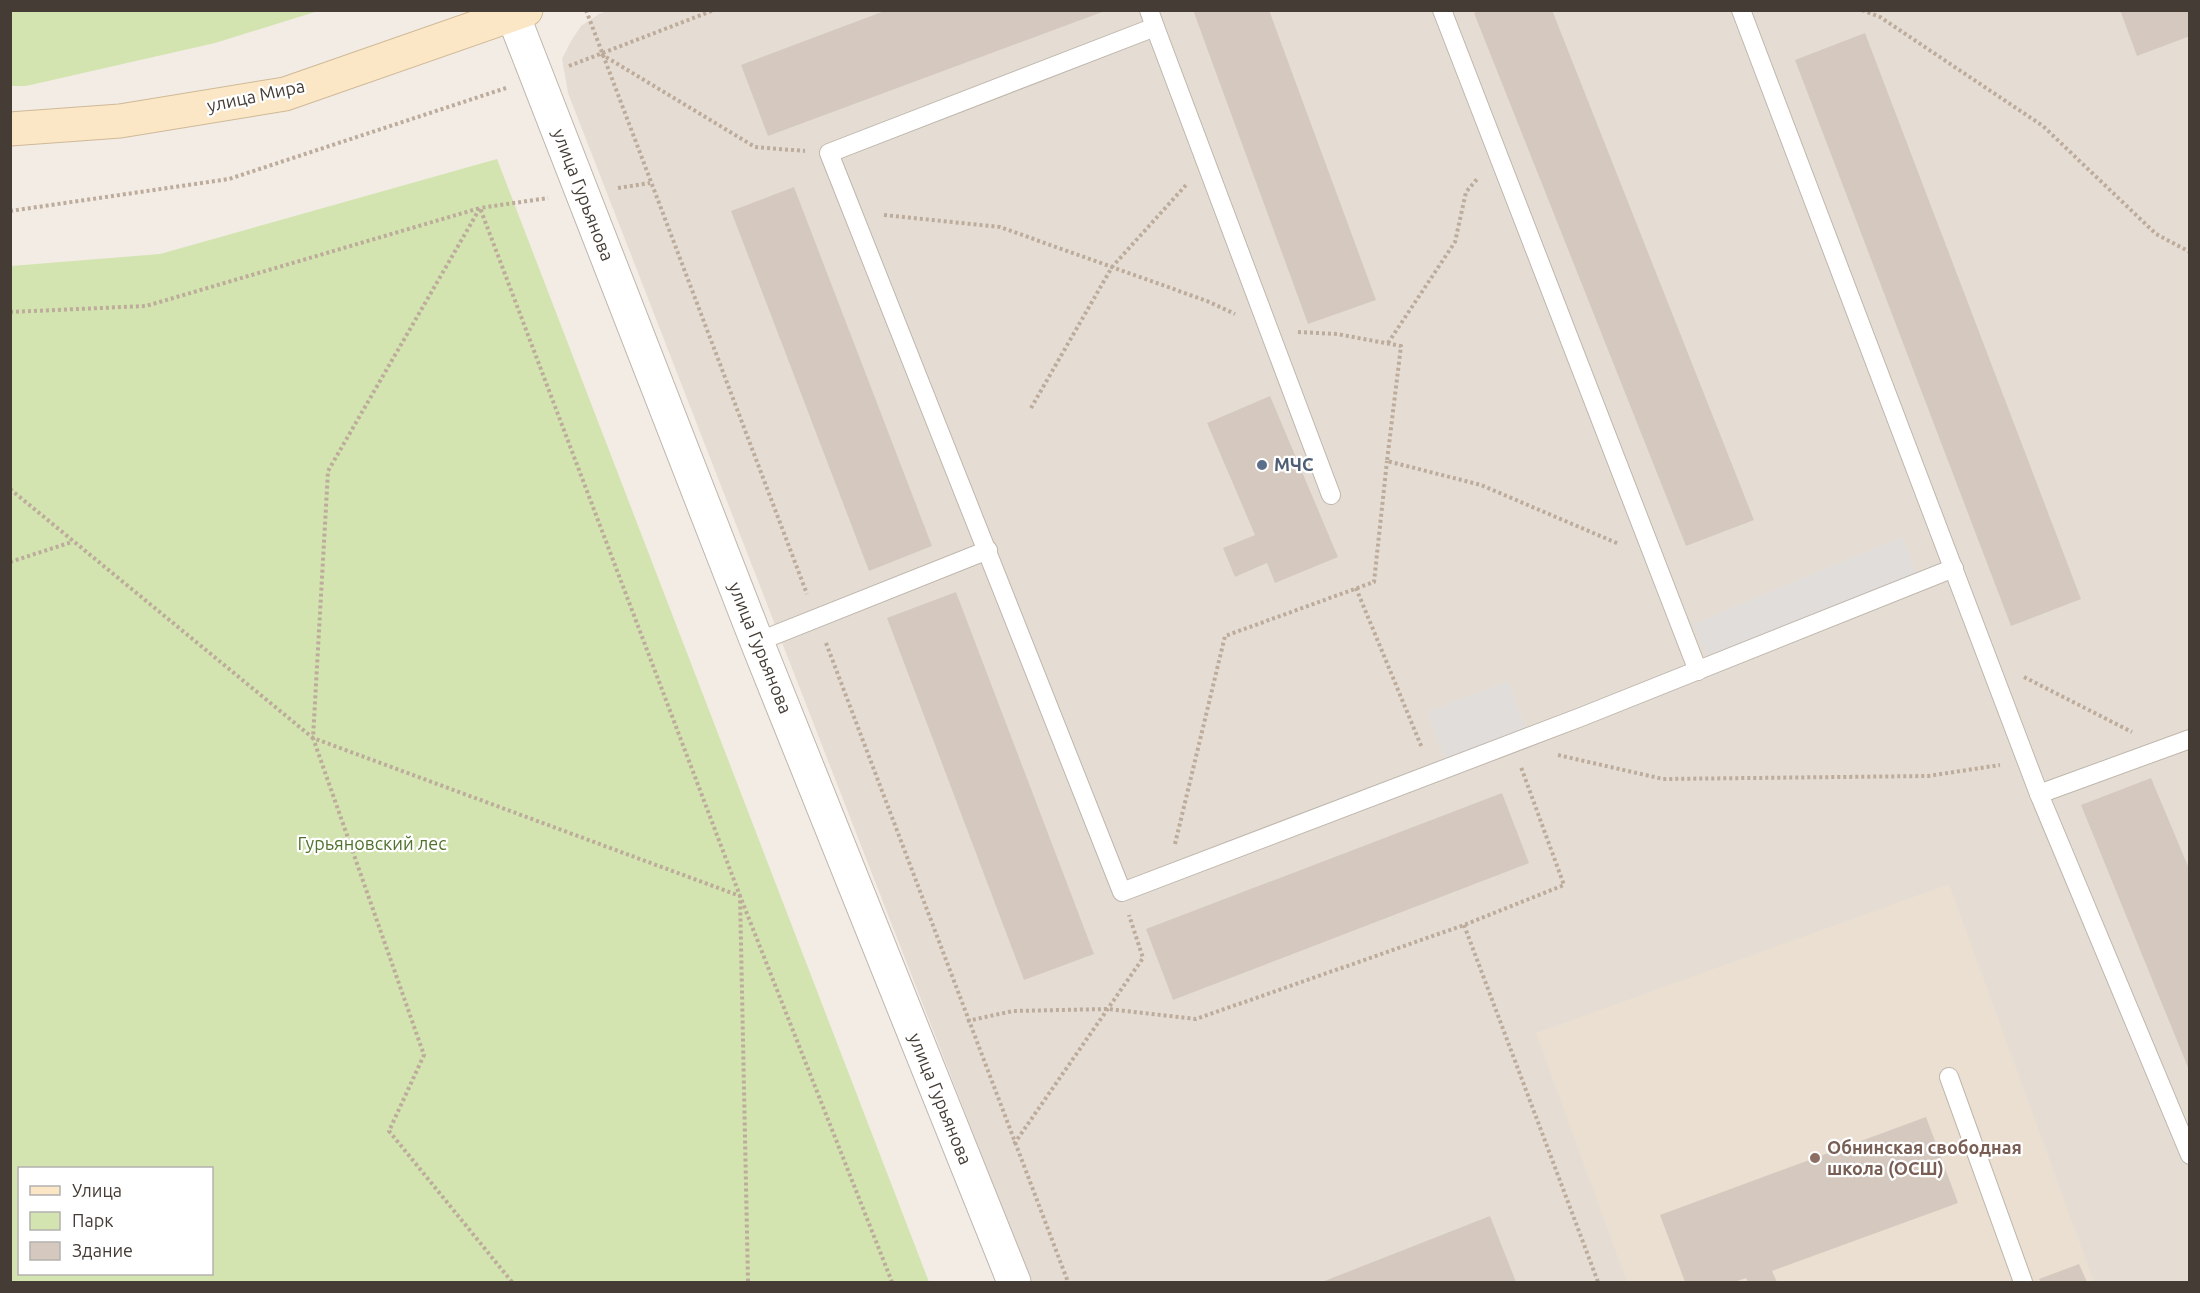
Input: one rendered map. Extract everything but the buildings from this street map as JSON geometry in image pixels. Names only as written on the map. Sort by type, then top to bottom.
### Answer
[{"type":"main road","name":"улица Мира","points":[[10,129],[120,121],[285,94],[517,12]]},
{"type":"street","name":"улица Гурьянова","points":[[517,12],[538,78],[582,194],[757,642],[1014,1282]]},
{"type":"lane","points":[[1442,10],[1698,671]]},
{"type":"lane","points":[[1741,10],[2027,761],[2190,1155]]},
{"type":"lane","points":[[1331,495],[1152,19],[829,153],[1122,892],[1512,744],[1954,568]]},
{"type":"lane","points":[[757,642],[988,550]]},
{"type":"lane","points":[[2040,794],[2190,739]]},
{"type":"lane","points":[[1949,1077],[2023,1282]]},
{"type":"path","points":[[585,10],[1068,1282]]},
{"type":"path","points":[[10,211],[229,179],[538,78],[714,10]]},
{"type":"path","points":[[1862,10],[1880,17],[2043,126],[2156,234],[2190,252]]},
{"type":"path","points":[[601,54],[755,147],[829,153]]},
{"type":"path","points":[[1388,343],[1455,242],[1466,192],[1499,156]]},
{"type":"path","points":[[1031,408],[1112,267],[1206,162]]},
{"type":"path","points":[[10,312],[146,306],[480,208],[650,183]]},
{"type":"path","points":[[480,208],[328,471],[314,738],[424,1055],[389,1131],[512,1282]]},
{"type":"path","points":[[480,208],[740,896],[892,1282]]},
{"type":"path","points":[[2182,248],[2190,248]]},
{"type":"path","points":[[1168,874],[1225,636],[1374,582],[1387,461]]},
{"type":"path","points":[[10,489],[314,738],[740,896]]},
{"type":"path","points":[[10,562],[72,542]]},
{"type":"path","points":[[1356,588],[1433,774]]},
{"type":"path","points":[[1988,659],[2164,748]]},
{"type":"path","points":[[967,1021],[1013,1011],[1107,1009],[1196,1019],[1464,925],[1564,885],[1512,744]]},
{"type":"path","points":[[1512,744],[1663,779],[1928,776],[2027,761]]},
{"type":"path","points":[[1014,1144],[1143,958],[1122,892]]},
{"type":"path","points":[[740,896],[748,1282]]},
{"type":"path","points":[[1464,925],[1598,1282]]},
{"type":"shaded area","points":[[609,10],[2189,11],[2189,1282],[1031,1282],[568,93],[562,59],[581,26]]},
{"type":"shaded area","points":[[1902,537],[1919,579],[1711,666],[1693,624]]},
{"type":"shaded area","points":[[1508,681],[1529,737],[1449,768],[1427,712]]},
{"type":"shaded area","name":"Обнинская свободная школа (ОСШ)","points":[[1949,884],[2094,1282],[1627,1282],[1536,1033]]},
{"type":"green space","points":[[10,11],[318,11],[215,43],[26,86],[11,86]]},
{"type":"green space","name":"Гурьяновский лес","points":[[497,159],[929,1282],[11,1282],[11,266],[160,254]]},
{"type":"place","name":"МЧС","points":[[1262,465]]},
{"type":"place","name":"Обнинская свободная школа (ОСШ)","points":[[1815,1158]]}]
